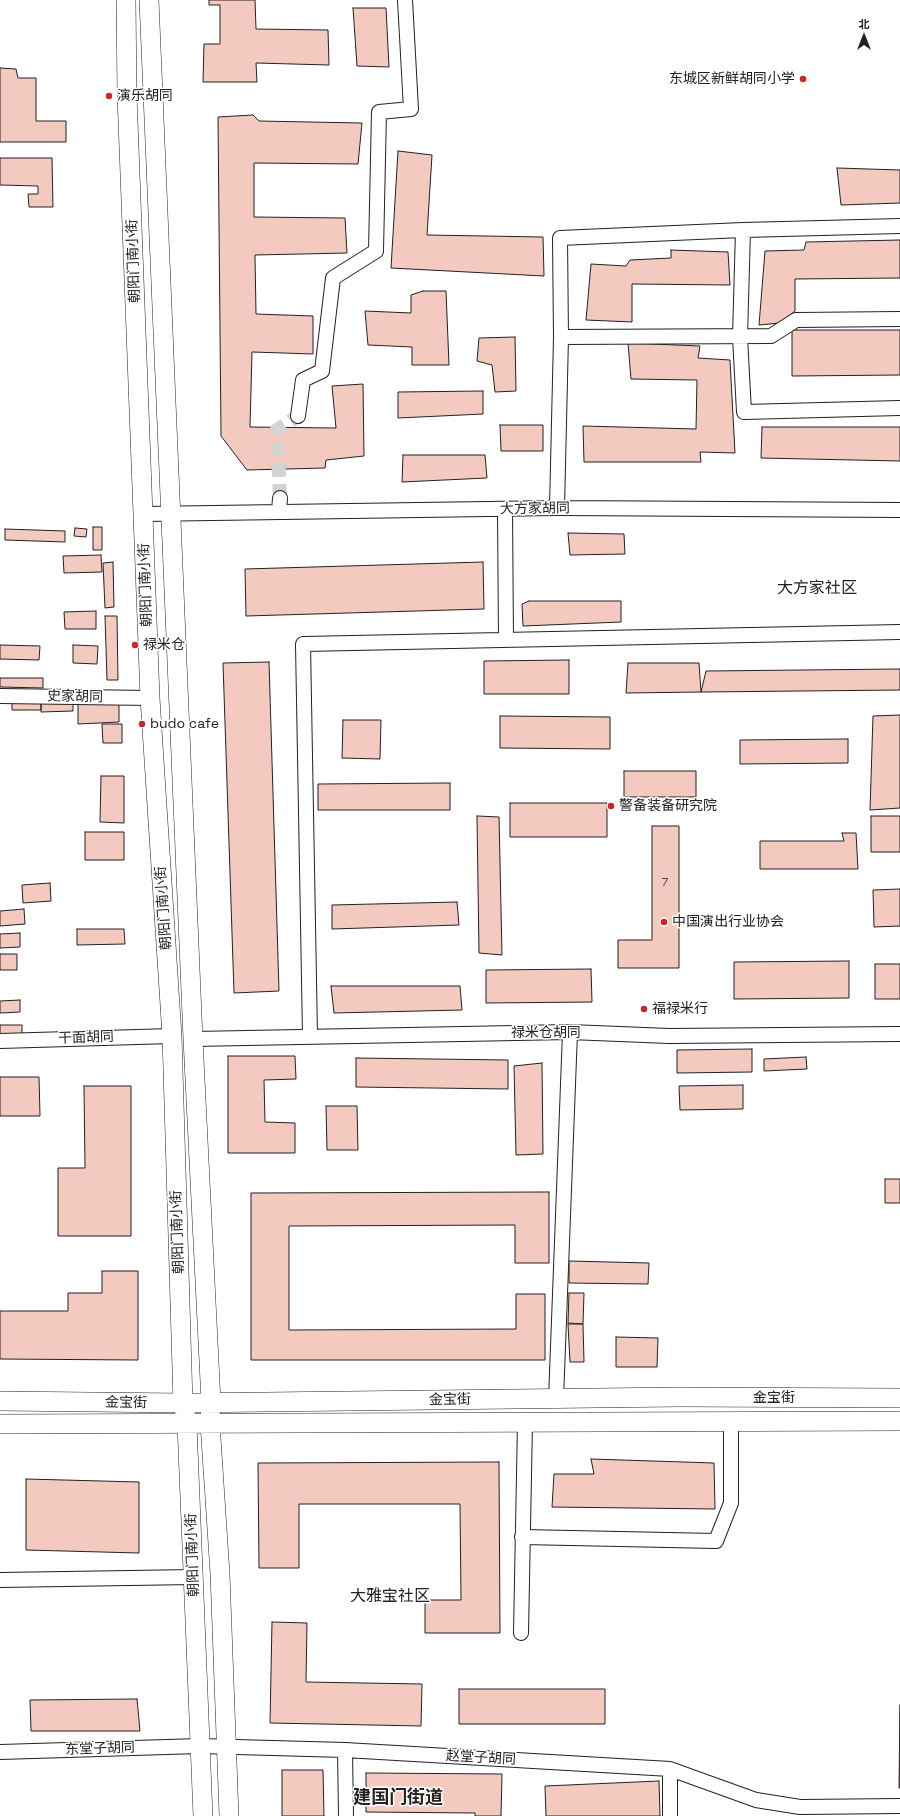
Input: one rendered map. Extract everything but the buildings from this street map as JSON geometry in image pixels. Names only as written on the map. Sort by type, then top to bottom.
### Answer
[{"type":"main road","name":"朝阳门南小街","points":[[126,0],[127,95],[150,698],[172,1036],[183,1403],[187,1424],[203,1816]]},
{"type":"main road","name":"朝阳门南小街","points":[[149,0],[193,1038],[211,1402],[210,1423],[220,1574],[229,1816]]},
{"type":"main road","name":"金宝街","points":[[0,1401],[183,1403],[679,1397],[900,1398]]},
{"type":"main road","name":"金宝街","points":[[0,1424],[900,1421]]},
{"type":"street","points":[[298,416],[303,380],[322,371],[333,278],[376,251],[379,112],[411,109],[405,0]]},
{"type":"street","points":[[557,508],[561,336],[560,238],[743,230],[900,226]]},
{"type":"street","points":[[743,230],[740,337],[744,412],[900,408]]},
{"type":"street","points":[[561,336],[771,336],[796,320],[900,319]]},
{"type":"street","name":"大方家胡同","points":[[144,514],[170,514],[279,505],[505,510],[557,508],[900,510]]},
{"type":"street","points":[[505,510],[506,640]]},
{"type":"street","points":[[310,1036],[303,644],[900,632]]},
{"type":"street","name":"史家胡同","points":[[0,696],[150,698]]},
{"type":"street","points":[[556,1399],[570,1032]]},
{"type":"street","name":"禄米仓胡同","points":[[193,1038],[570,1032],[669,1036],[900,1034]]},
{"type":"street","name":"干面胡同","points":[[0,1041],[172,1036]]},
{"type":"street","points":[[522,1537],[716,1541],[731,1503],[731,1421]]},
{"type":"street","points":[[521,1633],[525,1422]]},
{"type":"street","points":[[0,1580],[194,1577]]},
{"type":"street","name":"赵堂子胡同","points":[[200,1746],[226,1748],[345,1750],[670,1769],[756,1800],[801,1811],[900,1806]]},
{"type":"street","name":"东堂子胡同","points":[[0,1752],[200,1746]]},
{"type":"street","points":[[345,1750],[346,1816]]},
{"type":"street","points":[[670,1769],[670,1816]]},
{"type":"tunnel","points":[[280,498],[277,430],[298,416]]},
{"type":"place","name":"东城区新鲜胡同小学","points":[[803,79]]},
{"type":"place","name":"演乐胡同","points":[[109,96]]},
{"type":"place","name":"禄米仓","points":[[135,645]]},
{"type":"place","name":"budo cafe","points":[[142,724]]},
{"type":"place","name":"警备装备研究院","points":[[611,806]]},
{"type":"place","name":"中国演出行业协会","points":[[664,922]]},
{"type":"place","name":"福禄米行","points":[[644,1009]]},
{"type":"district","name":"大方家社区","points":[[817,589]]},
{"type":"district","name":"大雅宝社区","points":[[390,1597]]},
{"type":"district","name":"建国门街道","points":[[398,1798]]}]
